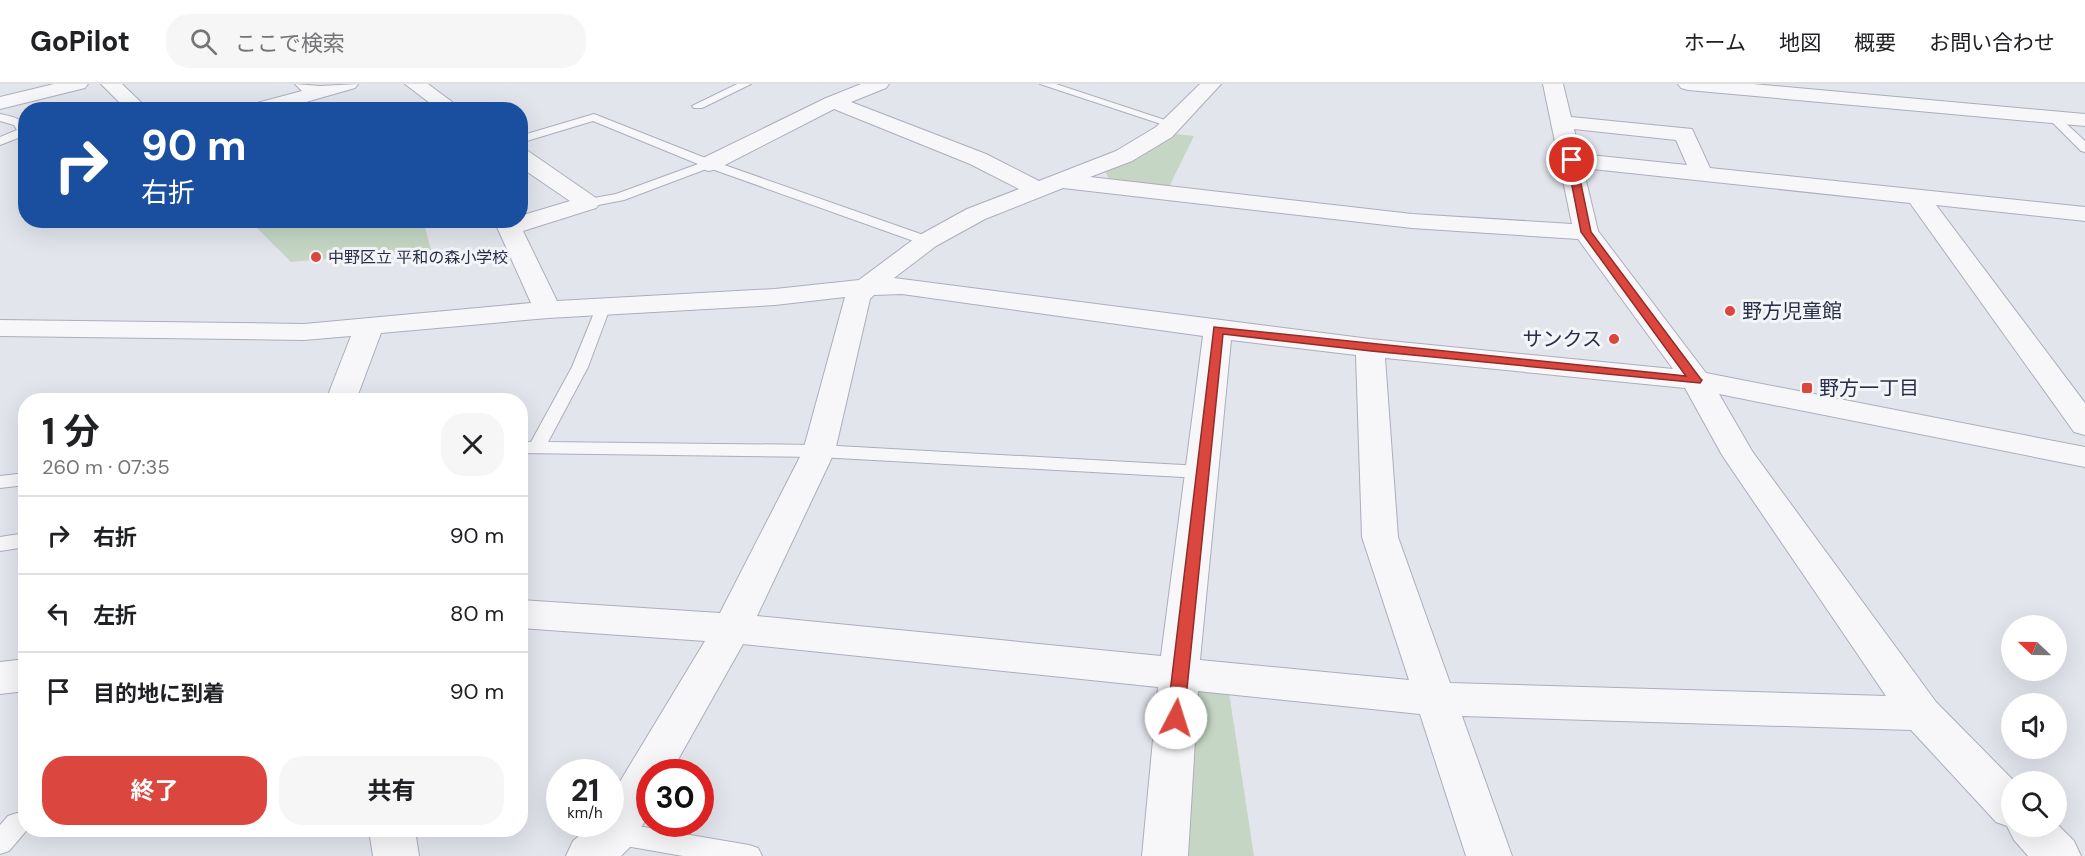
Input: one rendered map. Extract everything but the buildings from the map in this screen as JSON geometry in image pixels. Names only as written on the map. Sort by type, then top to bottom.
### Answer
[{"type":"street","points":[[0,103],[78,84]]},
{"type":"street","points":[[111,84],[130,102]]},
{"type":"street","points":[[275,102],[311,88],[348,84]]},
{"type":"street","points":[[415,84],[441,102]]},
{"type":"street","points":[[601,844],[732,628],[819,451],[857,299],[866,287],[927,241],[976,214],[1124,156],[1164,132],[1210,84]]},
{"type":"street","points":[[1553,84],[1572,160],[1586,232],[1696,380],[1738,455],[1921,714],[2001,797]]},
{"type":"street","points":[[1688,84],[1743,87],[2085,120]]},
{"type":"street","points":[[1924,84],[1944,108]]},
{"type":"street","points":[[709,164],[864,86]]},
{"type":"street","points":[[833,102],[978,159],[1036,189]]},
{"type":"street","points":[[1562,122],[1684,134],[1702,174]]},
{"type":"street","points":[[1572,160],[2085,214]]},
{"type":"street","points":[[528,162],[588,203]]},
{"type":"street","points":[[1058,181],[1412,221],[1586,232]]},
{"type":"street","points":[[1917,196],[2085,425]]},
{"type":"street","points":[[528,221],[588,203]]},
{"type":"street","points":[[509,228],[548,310]]},
{"type":"street","points":[[6,331],[304,332],[548,310],[776,297],[866,287],[903,286],[1218,330],[1371,348],[1696,380],[2085,457]]},
{"type":"street","points":[[344,393],[369,327]]},
{"type":"street","points":[[1165,856],[1179,672],[1218,330]]},
{"type":"street","points":[[1371,348],[1380,537],[1489,856]]},
{"type":"street","points":[[528,615],[732,628],[1435,699],[1921,714]]},
{"type":"street","points":[[0,678],[18,676]]},
{"type":"street","points":[[393,837],[396,856]]},
{"type":"street","points":[[2040,837],[2058,856]]},
{"type":"lane","points":[[698,106],[746,84]]},
{"type":"lane","points":[[1046,84],[1171,124]]},
{"type":"lane","points":[[0,117],[18,123]]},
{"type":"lane","points":[[528,138],[594,117],[709,164],[927,241]]},
{"type":"lane","points":[[2054,118],[2085,148]]},
{"type":"lane","points":[[0,141],[18,134]]},
{"type":"lane","points":[[588,203],[620,197],[709,164]]},
{"type":"lane","points":[[529,447],[580,367],[603,308]]},
{"type":"lane","points":[[529,447],[819,451],[1201,472]]},
{"type":"lane","points":[[0,482],[18,480]]},
{"type":"lane","points":[[0,544],[18,541]]},
{"type":"lane","points":[[0,843],[17,824]]},
{"type":"lane","points":[[601,844],[749,856]]},
{"type":"green space","points":[[1176,134],[1194,136],[1168,189],[1111,183],[1104,169],[1133,160]]},
{"type":"green space","points":[[257,228],[425,228],[431,250],[291,262]]},
{"type":"green space","points":[[1188,680],[1228,686],[1254,856],[1177,856]]},
{"type":"place","name":"中野区立 平和の森小学校","points":[[316,257]]},
{"type":"place","name":"野方児童館","points":[[1730,311]]},
{"type":"place","name":"サンクス","points":[[1614,339]]},
{"type":"place","name":"野方一丁目","points":[[1807,388]]},
{"type":"route","points":[[1176,718],[1179,672],[1218,330],[1371,348],[1696,380],[1586,232],[1572,160]]}]
